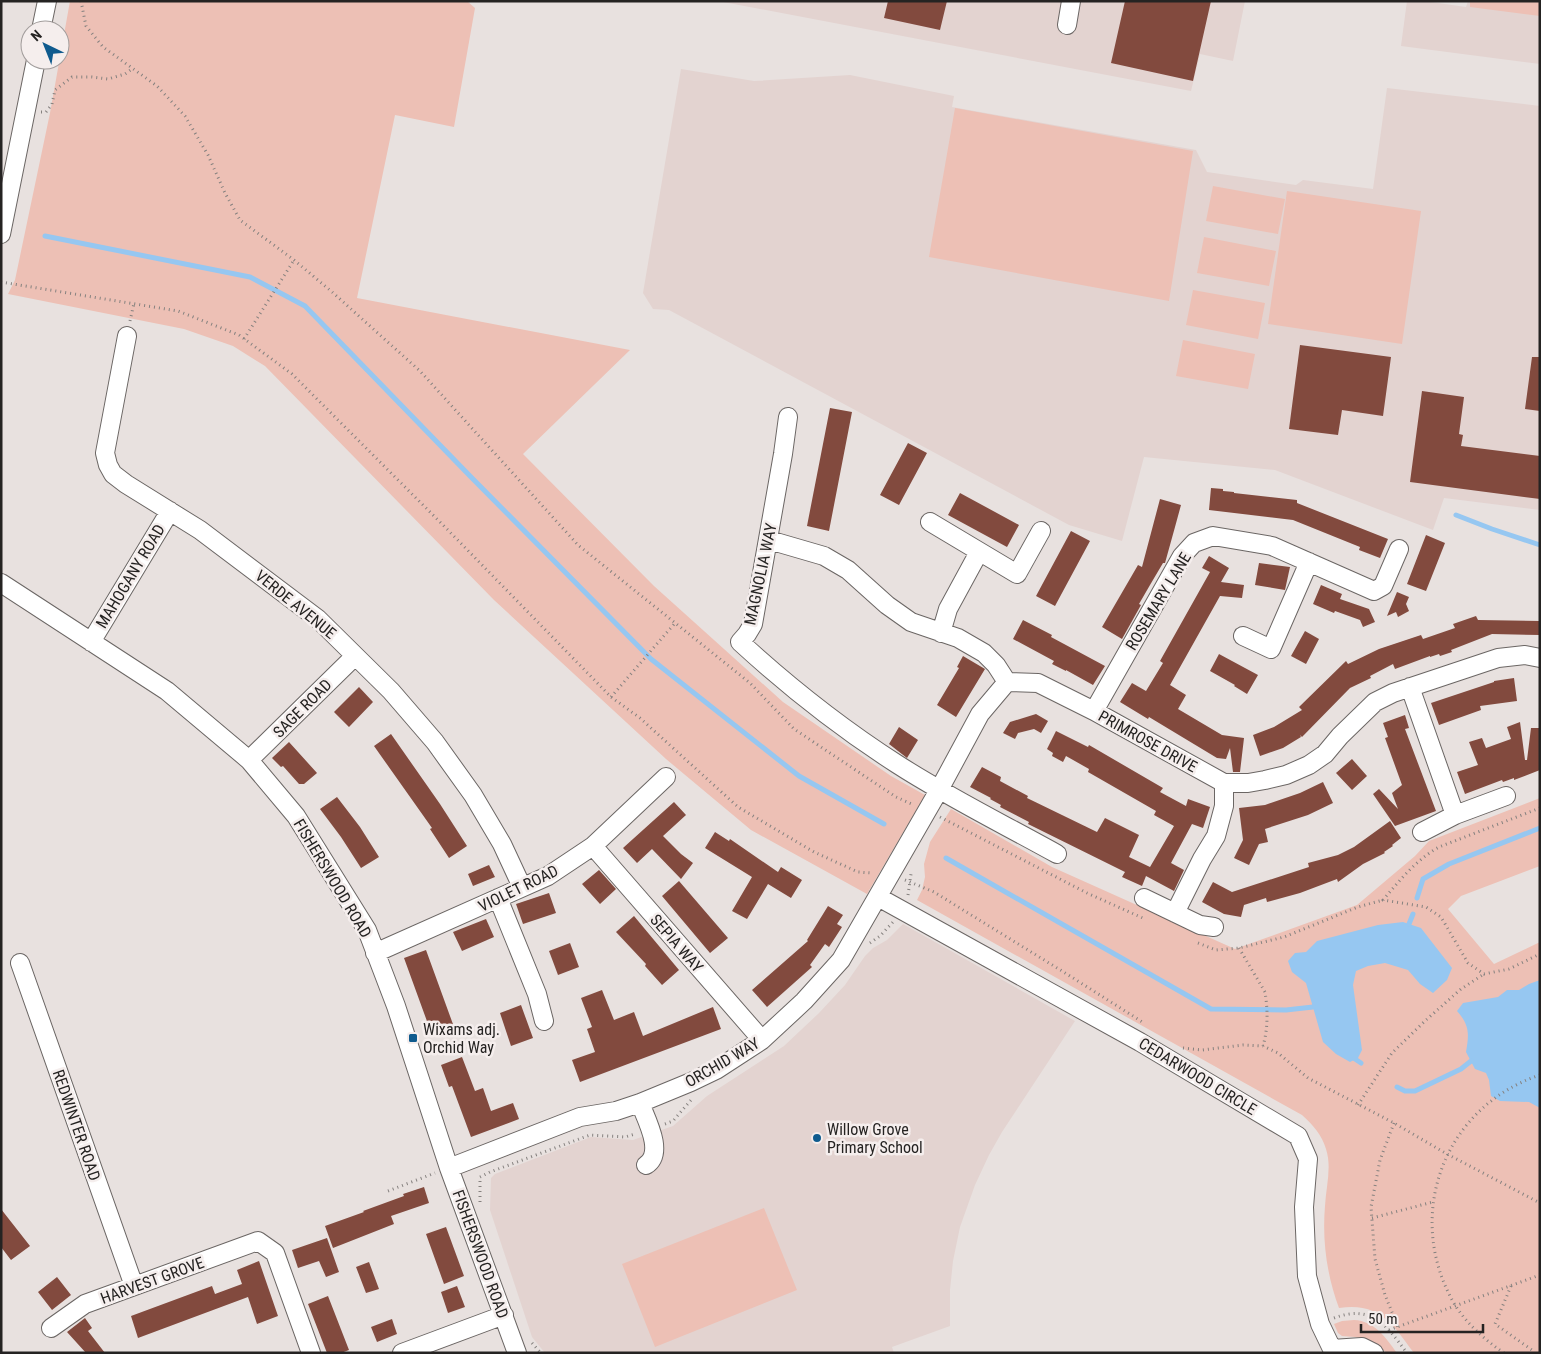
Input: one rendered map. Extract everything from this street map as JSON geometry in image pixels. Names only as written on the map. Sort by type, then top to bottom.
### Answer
[{"type":"street","points":[[44,20],[47,1]]},
{"type":"street","points":[[1066,25],[1071,1]]},
{"type":"street","points":[[1,234],[34,70]]},
{"type":"street","name":"VERDE AVENUE","points":[[128,336],[105,453],[113,474],[200,530],[318,619],[391,691],[428,735],[473,795],[502,844],[522,888]]},
{"type":"street","name":"MAGNOLIA WAY","points":[[788,417],[769,540],[753,624],[740,642],[785,682],[831,717],[897,764],[939,790]]},
{"type":"street","name":"MAHOGANY ROAD","points":[[91,642],[170,511]]},
{"type":"street","points":[[930,522],[1016,574],[1041,531]]},
{"type":"street","name":"ROSEMARY LANE","points":[[1094,711],[1182,556],[1194,543],[1213,536],[1272,546],[1374,591],[1383,586],[1399,548]]},
{"type":"street","points":[[769,540],[824,556],[848,570],[886,605],[911,622],[958,638],[984,653],[996,664],[1008,682]]},
{"type":"street","points":[[941,632],[948,608],[979,552]]},
{"type":"street","points":[[1243,636],[1271,650],[1309,562]]},
{"type":"street","name":"FISHERSWOOD ROAD","points":[[1,583],[167,691],[249,760],[296,816],[366,930],[396,1006],[449,1168],[517,1353]]},
{"type":"street","name":"PRIMROSE DRIVE","points":[[1008,682],[1038,683],[1094,711],[1224,783],[1248,783],[1286,775],[1309,765],[1325,754],[1340,736],[1376,702],[1393,693],[1498,658],[1525,655],[1540,658]]},
{"type":"street","name":"SAGE ROAD","points":[[249,760],[354,656]]},
{"type":"street","name":"ORCHID WAY","points":[[449,1168],[580,1116],[616,1110],[640,1103],[716,1070],[762,1040],[804,1001],[841,960],[939,790],[980,714],[1008,682]]},
{"type":"street","points":[[1410,687],[1455,815]]},
{"type":"street","name":"VIOLET ROAD","points":[[375,953],[548,876],[593,846],[666,777]]},
{"type":"street","points":[[1175,913],[1202,859],[1216,836],[1224,806],[1224,783]]},
{"type":"street","points":[[939,790],[1057,854]]},
{"type":"street","points":[[1422,832],[1455,815],[1506,796]]},
{"type":"street","name":"SEPIA WAY","points":[[593,846],[762,1040]]},
{"type":"street","name":"CEDARWOOD CIRCLE","points":[[878,897],[1298,1136],[1308,1159],[1304,1207],[1307,1276],[1320,1324],[1332,1349],[1367,1351]]},
{"type":"street","points":[[498,898],[537,994],[544,1021]]},
{"type":"street","points":[[1144,898],[1200,925],[1214,927]]},
{"type":"street","name":"REDWINTER ROAD","points":[[20,963],[134,1286]]},
{"type":"street","points":[[640,1103],[656,1148],[651,1162],[646,1165]]},
{"type":"street","name":"HARVEST GROVE","points":[[51,1328],[85,1304],[258,1241],[275,1254],[311,1353]]},
{"type":"street","points":[[402,1353],[504,1315]]},
{"type":"path","points":[[81,1],[86,26],[103,47],[157,86],[185,116],[208,155],[225,193],[240,220],[294,260],[331,291],[420,371],[578,545],[750,683],[794,728],[896,797],[927,810]]},
{"type":"path","points":[[25,112],[46,112],[52,104],[55,90],[72,77],[108,79],[125,74],[132,69]]},
{"type":"path","points":[[244,339],[294,260]]},
{"type":"path","points":[[1,282],[178,311],[239,335],[292,374],[611,697],[640,718],[738,807],[814,852],[858,872],[890,875],[934,892],[1146,1025]]},
{"type":"path","points":[[611,697],[675,622]]},
{"type":"path","points":[[1484,974],[1468,963],[1441,917],[1426,907],[1383,900],[1417,862],[1429,852],[1540,808]]},
{"type":"path","points":[[1239,948],[1265,992],[1267,1032],[1263,1046]]},
{"type":"path","points":[[1358,1105],[1392,1052],[1461,989],[1484,974],[1509,969],[1540,954]]},
{"type":"path","points":[[1182,1048],[1202,1050],[1243,1045],[1263,1046],[1278,1053],[1308,1078],[1540,1203]]},
{"type":"path","points":[[1504,1353],[1470,1324],[1456,1306],[1444,1281],[1434,1248],[1432,1227],[1433,1202],[1436,1186],[1447,1154],[1462,1129],[1488,1103],[1509,1088],[1540,1075]]},
{"type":"path","points":[[1394,1123],[1380,1160],[1371,1207],[1375,1259],[1385,1295],[1398,1327]]},
{"type":"path","points":[[388,1191],[449,1168]]},
{"type":"path","points":[[1372,1218],[1433,1202]]},
{"type":"path","points":[[1389,1330],[1540,1275]]},
{"type":"path","points":[[1512,1285],[1495,1324],[1532,1350],[1530,1353]]},
{"type":"path","points":[[1320,1324],[1344,1314],[1364,1313],[1378,1320],[1389,1330],[1407,1353]]},
{"type":"shaded area","points":[[70,1],[467,1],[475,8],[454,127],[395,115],[357,298],[630,350],[523,454],[654,586],[783,702],[891,776],[925,795],[867,894],[751,830],[666,759],[494,600],[265,366],[233,346],[184,329],[8,294],[15,280],[58,70],[70,70],[70,20],[67,20]]},
{"type":"shaded area","points":[[718,1],[1245,1],[1233,61],[1200,54],[1191,91]]},
{"type":"shaded area","points":[[1407,1],[1424,1],[1466,7],[1468,1],[1540,1],[1540,64],[1401,46]]},
{"type":"shaded area","points":[[1470,1],[1540,1],[1540,16],[1470,7]]},
{"type":"shaded area","points":[[681,69],[754,81],[850,75],[954,96],[952,107],[1196,150],[1207,172],[1296,185],[1303,180],[1373,189],[1387,88],[1540,106],[1540,510],[1444,498],[1433,530],[1275,470],[1144,457],[1122,541],[1069,525],[669,310],[653,309],[643,293]]},
{"type":"shaded area","points":[[955,108],[1193,151],[1169,301],[929,257]]},
{"type":"shaded area","points":[[1213,186],[1285,199],[1278,234],[1206,221]]},
{"type":"shaded area","points":[[1287,191],[1421,211],[1402,344],[1268,324]]},
{"type":"shaded area","points":[[1204,237],[1276,251],[1269,286],[1197,273]]},
{"type":"shaded area","points":[[1193,290],[1265,303],[1258,339],[1186,325]]},
{"type":"shaded area","points":[[1183,340],[1255,354],[1248,389],[1176,376]]},
{"type":"shaded area","points":[[1540,798],[1540,866],[1461,896],[1448,909],[1494,964],[1540,942],[1540,1353],[1414,1353],[1399,1332],[1375,1312],[1364,1308],[1339,1308],[1331,1283],[1325,1245],[1324,1219],[1329,1170],[1328,1156],[1320,1135],[1302,1115],[917,900],[925,877],[924,864],[930,842],[951,809],[1052,867],[1235,949],[1357,905],[1415,856],[1429,841]]},
{"type":"shaded area","name":"Willow Grove Primary School","points":[[903,924],[1075,1021],[1002,1132],[975,1185],[960,1227],[953,1261],[950,1290],[950,1326],[892,1347],[894,1353],[545,1353],[532,1337],[490,1210],[491,1178],[495,1174],[591,1137],[633,1140],[673,1126],[707,1096],[784,1046],[845,985],[865,956],[873,948],[887,940]]},
{"type":"shaded area","points":[[764,1208],[797,1290],[655,1347],[622,1264]]},
{"type":"shaded area","points":[[1354,1320],[1368,1323],[1374,1327],[1384,1336],[1397,1353],[1387,1353],[1368,1340],[1342,1336],[1338,1333],[1334,1324]]},
{"type":"water","points":[[1403,922],[1421,928],[1452,968],[1447,980],[1433,993],[1420,984],[1408,970],[1385,963],[1368,966],[1356,971],[1353,985],[1362,1050],[1358,1058],[1350,1062],[1336,1054],[1323,1042],[1306,983],[1292,972],[1288,961],[1295,953],[1306,952],[1317,941],[1378,925]]},
{"type":"water","points":[[1540,980],[1540,1108],[1529,1102],[1500,1101],[1491,1096],[1486,1073],[1475,1069],[1466,1052],[1468,1030],[1457,1011],[1463,1003],[1498,997],[1507,990],[1519,990]]},
{"type":"building","points":[[888,1],[947,1],[940,30],[884,18]]},
{"type":"building","points":[[1125,1],[1211,1],[1193,81],[1111,63]]},
{"type":"building","points":[[1300,345],[1391,357],[1383,416],[1342,410],[1338,435],[1289,429]]},
{"type":"building","points":[[1532,357],[1540,357],[1540,411],[1525,409]]},
{"type":"building","points":[[1422,391],[1464,397],[1459,434],[1463,435],[1461,446],[1540,456],[1540,499],[1410,482]]},
{"type":"building","points":[[830,408],[852,412],[829,531],[807,526]]},
{"type":"building","points":[[908,443],[927,453],[899,505],[880,495]]},
{"type":"building","points":[[1211,488],[1223,489],[1223,491],[1234,493],[1297,500],[1297,503],[1388,539],[1380,558],[1359,550],[1360,547],[1293,520],[1209,510]]},
{"type":"building","points":[[960,493],[1019,525],[1007,547],[948,515]]},
{"type":"building","points":[[1160,499],[1181,505],[1165,563],[1163,563],[1139,604],[1141,605],[1122,639],[1102,627],[1138,565],[1142,567]]},
{"type":"building","points":[[1071,531],[1090,541],[1055,606],[1036,596]]},
{"type":"building","points":[[1426,535],[1445,543],[1426,591],[1407,584]]},
{"type":"building","points":[[1209,556],[1229,568],[1221,582],[1244,585],[1242,598],[1220,596],[1170,685],[1186,695],[1178,709],[1222,735],[1244,738],[1240,772],[1233,772],[1230,748],[1226,759],[1217,758],[1149,717],[1148,719],[1120,702],[1132,683],[1146,691],[1163,663],[1160,661],[1210,572],[1202,568]]},
{"type":"building","points":[[1259,563],[1290,567],[1285,590],[1255,585]]},
{"type":"building","points":[[1321,585],[1342,594],[1340,599],[1369,609],[1375,622],[1363,627],[1360,620],[1335,611],[1334,613],[1313,604]]},
{"type":"building","points":[[1397,592],[1409,597],[1406,604],[1409,611],[1398,617],[1396,612],[1387,616]]},
{"type":"building","points":[[1476,616],[1478,620],[1540,621],[1540,635],[1492,634],[1440,656],[1439,654],[1430,656],[1395,669],[1393,664],[1370,676],[1371,678],[1350,688],[1302,737],[1300,735],[1301,737],[1283,748],[1260,756],[1253,735],[1274,727],[1302,710],[1299,707],[1346,661],[1348,664],[1379,649],[1421,635],[1423,639],[1455,628],[1453,624]]},
{"type":"building","points":[[1023,620],[1105,666],[1093,685],[1052,664],[1054,661],[1013,639]]},
{"type":"building","points":[[1305,631],[1319,639],[1306,664],[1291,656]]},
{"type":"building","points":[[1219,654],[1258,675],[1247,694],[1210,671]]},
{"type":"building","points":[[963,656],[985,669],[956,717],[937,705],[959,668],[957,667]]},
{"type":"building","points":[[1514,678],[1517,701],[1480,706],[1481,710],[1439,725],[1431,703],[1494,681]]},
{"type":"building","points":[[359,687],[373,702],[349,727],[334,712]]},
{"type":"building","points":[[1036,714],[1048,721],[1041,733],[1034,729],[1018,733],[1015,739],[1003,733],[1010,722]]},
{"type":"building","points":[[1405,715],[1409,728],[1405,729],[1436,811],[1395,826],[1373,794],[1379,789],[1398,809],[1392,793],[1402,785],[1385,738],[1388,737],[1383,723]]},
{"type":"building","points":[[1520,722],[1525,760],[1527,760],[1531,728],[1540,728],[1540,770],[1514,780],[1514,778],[1503,782],[1502,780],[1465,794],[1457,772],[1478,765],[1469,742],[1482,738],[1486,748],[1511,739],[1507,727]]},
{"type":"building","points":[[899,727],[918,740],[907,758],[889,744]]},
{"type":"building","points":[[1056,731],[1088,747],[1089,745],[1163,788],[1160,792],[1186,806],[1188,799],[1210,807],[1203,828],[1192,824],[1171,863],[1184,870],[1174,891],[1146,876],[1142,886],[1122,877],[1125,872],[1028,824],[1029,822],[1000,807],[1001,805],[991,798],[970,787],[982,767],[1001,777],[1000,781],[1028,796],[1027,798],[1097,832],[1105,818],[1139,835],[1129,857],[1150,867],[1174,826],[1154,815],[1156,811],[1088,772],[1089,769],[1066,756],[1063,762],[1052,756],[1053,753],[1047,749]]},
{"type":"building","points":[[391,734],[467,846],[449,858],[430,829],[432,828],[374,746]]},
{"type":"building","points":[[289,742],[317,773],[304,784],[299,784],[283,766],[281,767],[272,758]]},
{"type":"building","points":[[1352,759],[1367,776],[1352,790],[1336,773]]},
{"type":"building","points":[[1323,782],[1333,803],[1308,815],[1265,829],[1268,842],[1259,844],[1249,865],[1234,858],[1243,840],[1239,808],[1265,805],[1300,793]]},
{"type":"building","points":[[337,797],[360,827],[379,857],[361,868],[320,809]]},
{"type":"building","points":[[674,802],[686,815],[663,836],[693,863],[681,879],[652,849],[637,863],[623,848]]},
{"type":"building","points":[[1390,821],[1401,838],[1385,853],[1363,864],[1338,882],[1337,879],[1300,893],[1267,902],[1266,898],[1244,905],[1241,917],[1224,914],[1202,902],[1213,882],[1232,892],[1309,867],[1308,863],[1338,855],[1354,847]]},
{"type":"building","points":[[715,832],[729,841],[730,839],[778,872],[781,867],[802,880],[791,898],[768,884],[747,919],[732,911],[752,877],[705,848]]},
{"type":"building","points":[[489,865],[495,877],[473,886],[468,874]]},
{"type":"building","points":[[599,870],[616,889],[600,904],[582,884]]},
{"type":"building","points":[[679,881],[728,938],[710,953],[662,896]]},
{"type":"building","points":[[549,893],[556,913],[523,924],[516,904]]},
{"type":"building","points":[[828,906],[843,915],[837,924],[842,927],[829,947],[825,944],[810,965],[812,967],[767,1007],[752,990],[808,941]]},
{"type":"building","points":[[634,916],[679,970],[662,985],[645,966],[646,964],[616,932]]},
{"type":"building","points":[[486,919],[494,937],[462,951],[453,932]]},
{"type":"building","points":[[570,943],[579,967],[558,975],[549,951]]},
{"type":"building","points":[[426,950],[454,1027],[432,1035],[404,958]]},
{"type":"building","points":[[602,990],[614,1020],[634,1012],[643,1036],[713,1007],[721,1029],[580,1082],[572,1060],[595,1052],[587,1029],[592,1027],[581,998]]},
{"type":"building","points":[[521,1005],[533,1038],[511,1046],[500,1013]]},
{"type":"building","points":[[462,1057],[475,1091],[483,1088],[491,1111],[513,1103],[519,1119],[471,1137],[452,1086],[449,1087],[441,1065]]},
{"type":"building","points":[[424,1187],[429,1203],[391,1216],[394,1224],[333,1248],[325,1226]]},
{"type":"building","points":[[1,1209],[30,1246],[11,1260],[1,1247]]},
{"type":"building","points":[[446,1227],[464,1276],[444,1284],[426,1234]]},
{"type":"building","points":[[327,1238],[339,1272],[326,1277],[319,1261],[298,1268],[292,1250]]},
{"type":"building","points":[[259,1261],[278,1316],[257,1324],[248,1297],[138,1338],[131,1316],[212,1286],[215,1294],[242,1284],[237,1270]]},
{"type":"building","points":[[369,1262],[379,1289],[366,1293],[356,1267]]},
{"type":"building","points":[[57,1277],[71,1295],[52,1310],[38,1292]]},
{"type":"building","points":[[457,1286],[465,1307],[448,1313],[441,1292]]},
{"type":"building","points":[[328,1296],[349,1350],[341,1353],[327,1353],[308,1304]]},
{"type":"building","points":[[85,1318],[92,1328],[88,1331],[105,1353],[86,1353],[67,1332]]},
{"type":"building","points":[[392,1319],[397,1334],[377,1342],[371,1327]]},
{"type":"waterway","points":[[45,236],[250,277],[305,306],[651,659],[799,776],[884,824]]},
{"type":"waterway","points":[[1456,515],[1540,545]]},
{"type":"waterway","points":[[1417,898],[1423,879],[1449,864],[1540,828]]},
{"type":"waterway","points":[[946,858],[1211,1009],[1286,1010],[1313,1007]]},
{"type":"waterway","points":[[1409,924],[1413,914]]},
{"type":"waterway","points":[[1355,1059],[1361,1063]]},
{"type":"waterway","points":[[1397,1087],[1405,1091],[1415,1091],[1461,1069],[1471,1061]]},
{"type":"place","name":"Wixams adj. Orchid Way","points":[[413,1038]]},
{"type":"place","name":"Willow Grove Primary School","points":[[817,1138]]}]
